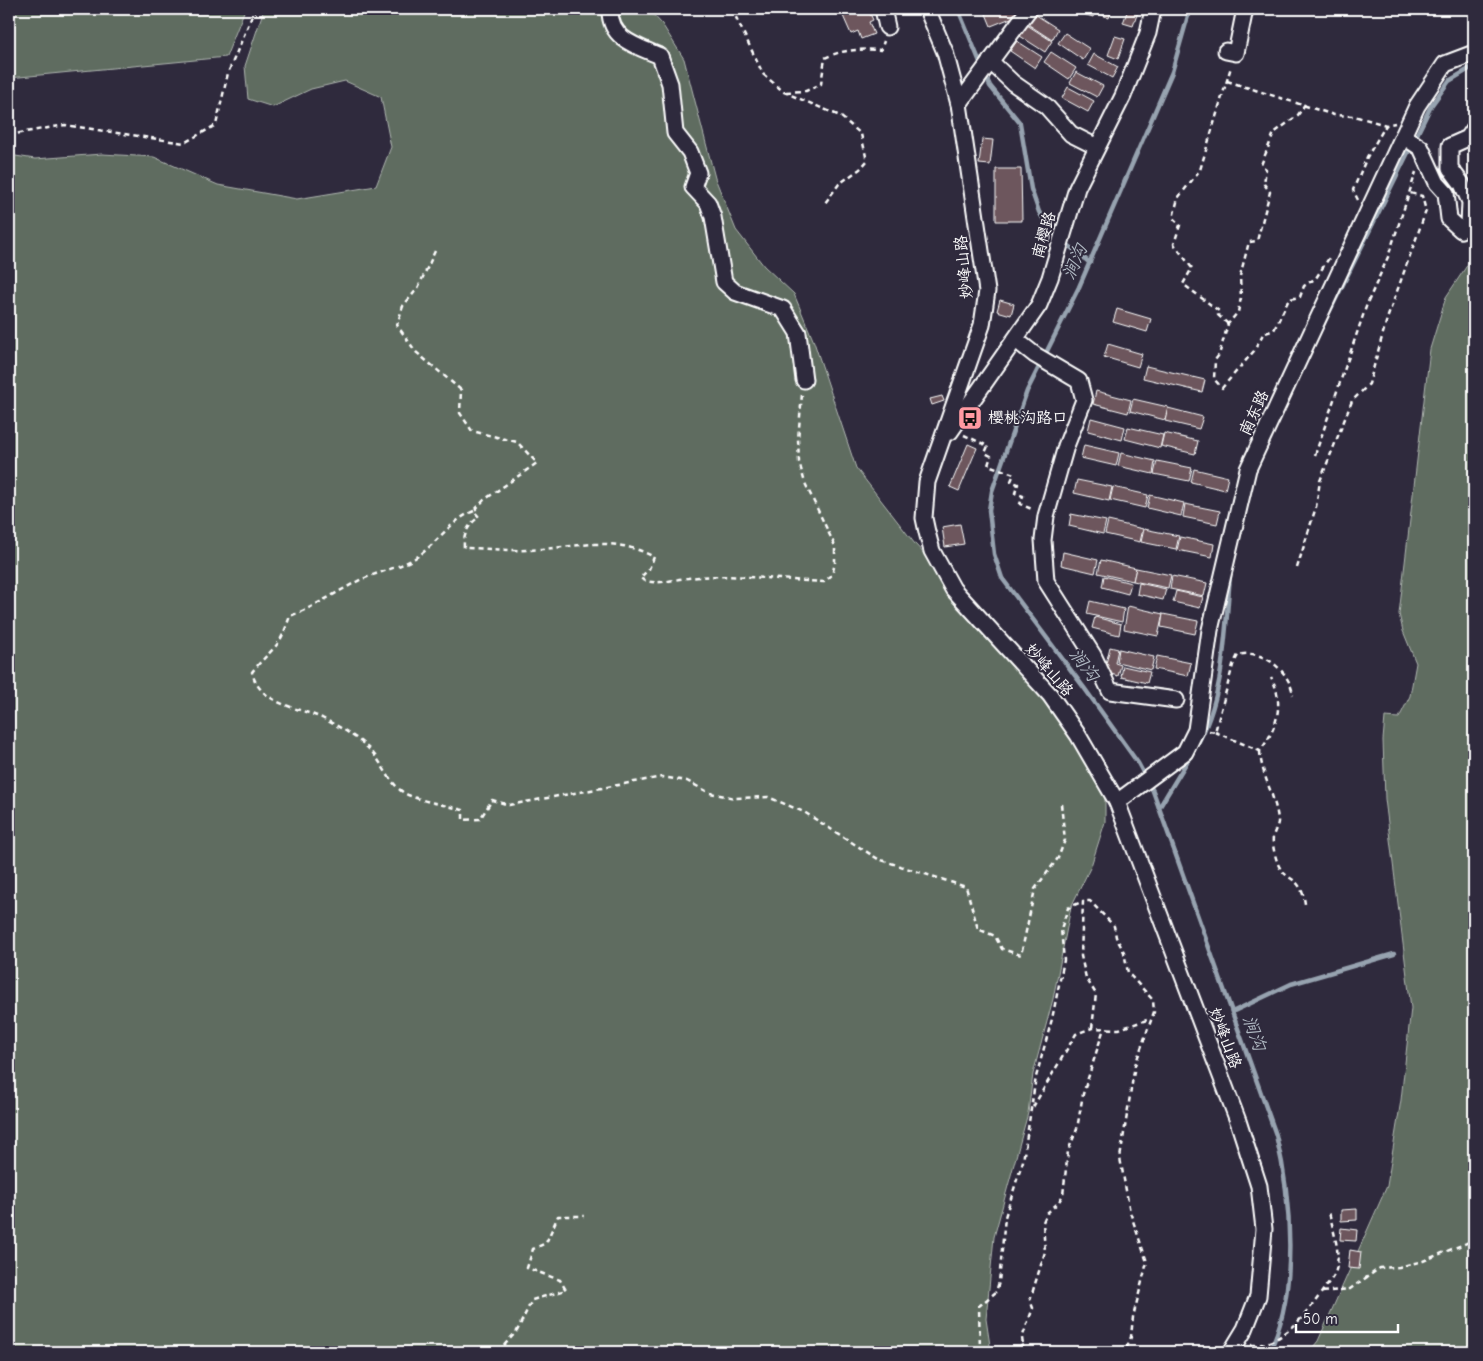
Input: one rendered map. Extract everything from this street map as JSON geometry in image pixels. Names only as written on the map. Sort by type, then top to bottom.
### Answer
[{"type":"street","points":[[610,9],[612,27],[622,39],[660,56],[670,84],[675,132],[690,152],[698,174],[693,187],[708,203],[713,217],[724,282],[736,292],[783,309],[798,333],[804,380]]},
{"type":"street","points":[[883,9],[887,27]]},
{"type":"street","name":"妙峰山路","points":[[927,9],[945,52],[959,104],[987,291],[982,325],[928,482],[924,518],[932,551],[953,589],[1050,695],[1078,735],[1117,802],[1238,1121],[1259,1186],[1264,1229],[1262,1270],[1253,1314],[1234,1348]]},
{"type":"street","points":[[959,104],[1028,9]]},
{"type":"street","name":"南樱路","points":[[937,453],[952,427],[1016,340],[1039,305],[1077,188],[1123,96],[1148,32],[1153,9]]},
{"type":"street","points":[[1231,52],[1246,9]]},
{"type":"street","name":"南东路","points":[[1117,802],[1185,752],[1196,730],[1210,630],[1248,469],[1413,143],[1411,120],[1445,64],[1474,53]]},
{"type":"street","points":[[985,66],[1046,106],[1071,134],[1097,147]]},
{"type":"street","points":[[1413,143],[1437,183],[1446,193],[1449,219],[1461,230],[1469,225],[1470,202],[1462,184],[1450,168],[1450,146],[1468,138],[1474,129]]},
{"type":"street","points":[[1016,340],[1035,355],[1079,381],[1084,400],[1066,446],[1046,516],[1043,540],[1046,582],[1093,655],[1110,691],[1176,700]]},
{"type":"path","points":[[9,135],[65,125],[184,143],[216,125],[228,73],[255,9]]},
{"type":"path","points":[[732,9],[763,74],[784,92],[840,116],[861,134],[867,161],[860,169],[839,184],[825,203]]},
{"type":"path","points":[[784,92],[806,91],[820,84],[825,58],[835,53],[863,49],[881,50],[887,27]]},
{"type":"path","points":[[1228,324],[1218,315],[1219,311],[1183,284],[1192,268],[1174,244],[1180,225],[1173,218],[1178,198],[1200,170],[1226,80],[1231,52]]},
{"type":"path","points":[[1226,80],[1334,114],[1354,116],[1386,125],[1411,120]]},
{"type":"path","points":[[1305,104],[1298,115],[1274,133],[1261,165],[1266,170],[1264,184],[1270,192],[1257,241],[1249,242],[1240,276],[1241,298],[1238,312],[1228,324],[1216,360],[1214,379],[1222,388],[1254,351],[1263,334],[1274,330],[1289,299],[1300,297],[1304,286],[1316,278],[1336,250]]},
{"type":"path","points":[[1358,201],[1353,190],[1367,157],[1386,125]]},
{"type":"path","points":[[1315,455],[1367,304],[1388,257],[1410,194],[1413,143]]},
{"type":"path","points":[[1297,568],[1316,507],[1320,481],[1352,401],[1369,384],[1387,319],[1426,211],[1422,196],[1410,194]]},
{"type":"path","points":[[435,251],[418,288],[403,306],[397,325],[416,352],[461,390],[460,412],[472,431],[517,442],[537,463],[484,500],[474,511],[463,515],[421,554],[402,566],[360,580],[311,608],[290,616],[284,633],[275,647],[260,661],[252,672],[254,682],[270,697],[285,706],[319,717],[342,729],[370,749],[385,772],[407,795],[464,810],[463,820],[480,819],[492,800],[509,805],[662,777],[687,781],[710,794],[735,798],[768,796],[804,812],[878,859],[966,887],[978,929],[995,936],[1002,949],[1021,954],[1035,889],[1058,858],[1065,840],[1061,804]]},
{"type":"path","points":[[474,511],[479,517],[470,524],[463,539],[464,548],[529,550],[591,544],[620,544],[641,550],[654,557],[649,569],[640,578],[646,582],[690,577],[732,576],[824,582],[832,575],[835,563],[835,546],[806,483],[799,462],[798,439],[804,380]]},
{"type":"path","points":[[975,442],[988,446],[985,454],[991,456],[988,465],[1014,474],[1011,481],[1018,484],[1015,493],[1023,496],[1020,504],[1025,506]]},
{"type":"path","points":[[1215,732],[1232,665],[1238,656],[1247,653],[1268,659],[1287,676],[1293,695]]},
{"type":"path","points":[[1271,677],[1279,699],[1278,718],[1270,737],[1260,751],[1261,767],[1269,784],[1278,821],[1273,838],[1274,852],[1279,866],[1304,889],[1306,904]]},
{"type":"path","points":[[1211,732],[1260,751]]},
{"type":"path","points":[[1083,901],[1081,956],[1086,978],[1096,994],[1092,1028]]},
{"type":"path","points":[[980,1352],[979,1306],[996,1292],[999,1282],[1005,1217],[1022,1161],[1036,1077],[1052,1019],[1064,960],[1061,929],[1068,908],[1083,901],[1090,901],[1114,926],[1116,937],[1124,952],[1128,973],[1153,1000],[1154,1012],[1135,1064],[1120,1158],[1130,1212],[1147,1262],[1133,1317],[1131,1337],[1125,1352]]},
{"type":"path","points":[[1032,1109],[1076,1034],[1092,1028],[1119,1029],[1151,1018]]},
{"type":"path","points":[[1024,1352],[1022,1338],[1033,1308],[1030,1300],[1033,1286],[1045,1252],[1043,1222],[1047,1213],[1058,1204],[1063,1195],[1068,1151],[1078,1129],[1084,1094],[1104,1028]]},
{"type":"path","points":[[1234,1348],[1261,1346],[1288,1331],[1308,1311],[1322,1292],[1335,1272],[1337,1251],[1329,1212]]},
{"type":"path","points":[[498,1352],[516,1331],[532,1300],[566,1290],[560,1280],[526,1268],[533,1249],[546,1243],[558,1216],[584,1216]]},
{"type":"path","points":[[1322,1292],[1350,1289],[1380,1268],[1400,1268],[1423,1261],[1474,1240]]},
{"type":"path","points":[[1013,1352],[1023,1345]]},
{"type":"green space","points":[[9,9],[245,9],[226,57],[9,78]]},
{"type":"green space","points":[[264,9],[648,9],[662,24],[684,59],[715,178],[736,230],[764,266],[794,294],[814,342],[856,468],[915,544],[1076,718],[1105,780],[1105,822],[1091,866],[1071,907],[1053,999],[1033,1074],[1028,1113],[994,1237],[986,1319],[991,1352],[9,1352],[9,155],[35,159],[102,154],[154,157],[218,185],[297,199],[376,186],[391,147],[381,97],[345,81],[311,89],[273,107],[248,99],[245,66]]},
{"type":"green space","points":[[1474,255],[1474,1352],[1309,1352],[1318,1341],[1387,1186],[1401,1100],[1411,1008],[1385,799],[1383,740],[1385,717],[1399,718],[1410,696],[1416,663],[1403,631],[1399,614],[1430,349],[1446,297]]},
{"type":"building","points":[[840,9],[868,9],[873,20],[869,22],[874,34],[861,39],[858,31],[851,34]]},
{"type":"building","points":[[984,9],[1025,9],[1026,12],[991,26]]},
{"type":"building","points":[[1068,9],[1096,9],[1093,17]]},
{"type":"building","points":[[1101,9],[1112,9],[1109,18],[1100,14]]},
{"type":"building","points":[[1128,9],[1139,9],[1133,26],[1123,23]]},
{"type":"building","points":[[1033,13],[1058,29],[1052,40],[1026,23]]},
{"type":"building","points":[[1027,25],[1052,41],[1045,52],[1020,36]]},
{"type":"building","points":[[1065,33],[1090,49],[1083,60],[1058,43]]},
{"type":"building","points":[[1115,36],[1125,39],[1118,59],[1108,55]]},
{"type":"building","points":[[1017,41],[1042,57],[1035,68],[1010,51]]},
{"type":"building","points":[[1051,52],[1076,68],[1069,79],[1044,62]]},
{"type":"building","points":[[1094,54],[1118,67],[1112,78],[1088,65]]},
{"type":"building","points":[[1076,72],[1103,86],[1097,97],[1070,83]]},
{"type":"building","points":[[1068,87],[1094,101],[1088,112],[1062,98]]},
{"type":"building","points":[[982,139],[993,140],[990,165],[979,164]]},
{"type":"building","points":[[996,169],[1021,169],[1022,221],[996,221]]},
{"type":"building","points":[[1000,300],[1014,304],[1011,315],[997,311]]},
{"type":"building","points":[[1117,309],[1151,319],[1147,332],[1113,322]]},
{"type":"building","points":[[1108,344],[1142,354],[1138,367],[1104,357]]},
{"type":"building","points":[[1146,366],[1205,380],[1202,392],[1143,378]]},
{"type":"building","points":[[1096,391],[1131,400],[1128,413],[1093,404]]},
{"type":"building","points":[[942,396],[944,401],[932,405],[930,399]]},
{"type":"building","points":[[1133,399],[1168,407],[1165,420],[1130,411]]},
{"type":"building","points":[[1168,408],[1203,417],[1199,429],[1165,421]]},
{"type":"building","points":[[1091,418],[1125,427],[1122,440],[1088,431]]},
{"type":"building","points":[[1128,427],[1163,435],[1160,448],[1125,439]]},
{"type":"building","points":[[1164,433],[1198,441],[1195,454],[1161,446]]},
{"type":"building","points":[[968,444],[977,448],[959,491],[950,487]]},
{"type":"building","points":[[1084,445],[1119,453],[1116,466],[1081,458]]},
{"type":"building","points":[[1121,453],[1155,461],[1153,474],[1118,466]]},
{"type":"building","points":[[1157,461],[1192,468],[1189,481],[1154,474]]},
{"type":"building","points":[[1194,469],[1228,477],[1225,490],[1191,482]]},
{"type":"building","points":[[1077,480],[1112,487],[1109,501],[1074,493]]},
{"type":"building","points":[[1113,487],[1148,495],[1145,508],[1110,500]]},
{"type":"building","points":[[1150,495],[1184,503],[1181,516],[1147,508]]},
{"type":"building","points":[[1185,504],[1220,511],[1217,524],[1183,517]]},
{"type":"building","points":[[1071,514],[1106,521],[1103,534],[1069,526]]},
{"type":"building","points":[[1108,521],[1143,529],[1140,542],[1105,534]]},
{"type":"building","points":[[960,524],[964,544],[945,547],[942,527]]},
{"type":"building","points":[[1144,529],[1179,536],[1176,549],[1141,542]]},
{"type":"building","points":[[1180,537],[1214,544],[1212,557],[1177,550]]},
{"type":"building","points":[[1063,552],[1098,560],[1095,573],[1061,565]]},
{"type":"building","points":[[1101,560],[1136,568],[1133,581],[1098,573]]},
{"type":"building","points":[[1136,568],[1171,575],[1168,588],[1133,581]]},
{"type":"building","points":[[1104,576],[1131,583],[1128,594],[1102,587]]},
{"type":"building","points":[[1172,576],[1207,583],[1204,596],[1170,589]]},
{"type":"building","points":[[1139,583],[1166,589],[1163,600],[1137,594]]},
{"type":"building","points":[[1176,591],[1203,597],[1200,608],[1173,602]]},
{"type":"building","points":[[1090,601],[1124,609],[1122,622],[1087,614]]},
{"type":"building","points":[[1128,606],[1163,614],[1158,636],[1124,629]]},
{"type":"building","points":[[1163,614],[1198,621],[1195,634],[1161,627]]},
{"type":"building","points":[[1095,617],[1121,624],[1119,635],[1092,628]]},
{"type":"building","points":[[1110,647],[1118,649],[1115,663],[1121,665],[1118,676],[1104,672]]},
{"type":"building","points":[[1119,649],[1154,657],[1151,670],[1117,662]]},
{"type":"building","points":[[1157,656],[1191,663],[1188,676],[1154,669]]},
{"type":"building","points":[[1123,666],[1150,672],[1147,683],[1121,677]]},
{"type":"building","points":[[1357,1209],[1357,1220],[1341,1221],[1341,1210]]},
{"type":"building","points":[[1341,1228],[1357,1230],[1356,1241],[1340,1240]]},
{"type":"building","points":[[1350,1250],[1361,1252],[1359,1269],[1348,1268]]},
{"type":"waterway","points":[[958,9],[982,67]]},
{"type":"waterway","name":"涧沟","points":[[1190,9],[1172,72],[1079,287],[1027,391],[992,491],[989,510],[994,554],[1002,578],[1138,763],[1153,791],[1276,1135],[1285,1186],[1289,1245],[1285,1302],[1279,1329],[1269,1352]]},
{"type":"waterway","points":[[1323,325],[1431,106],[1449,81],[1474,66]]},
{"type":"waterway","points":[[985,75],[990,86],[1020,123],[1031,189],[1039,212],[1051,231],[1090,263]]},
{"type":"waterway","points":[[1195,748],[1205,729],[1218,687],[1225,642],[1230,576]]},
{"type":"waterway","points":[[1159,808],[1191,755]]},
{"type":"waterway","points":[[1232,1012],[1291,984],[1394,954]]},
{"type":"place","name":"樱桃沟路口","points":[[970,418]]}]
